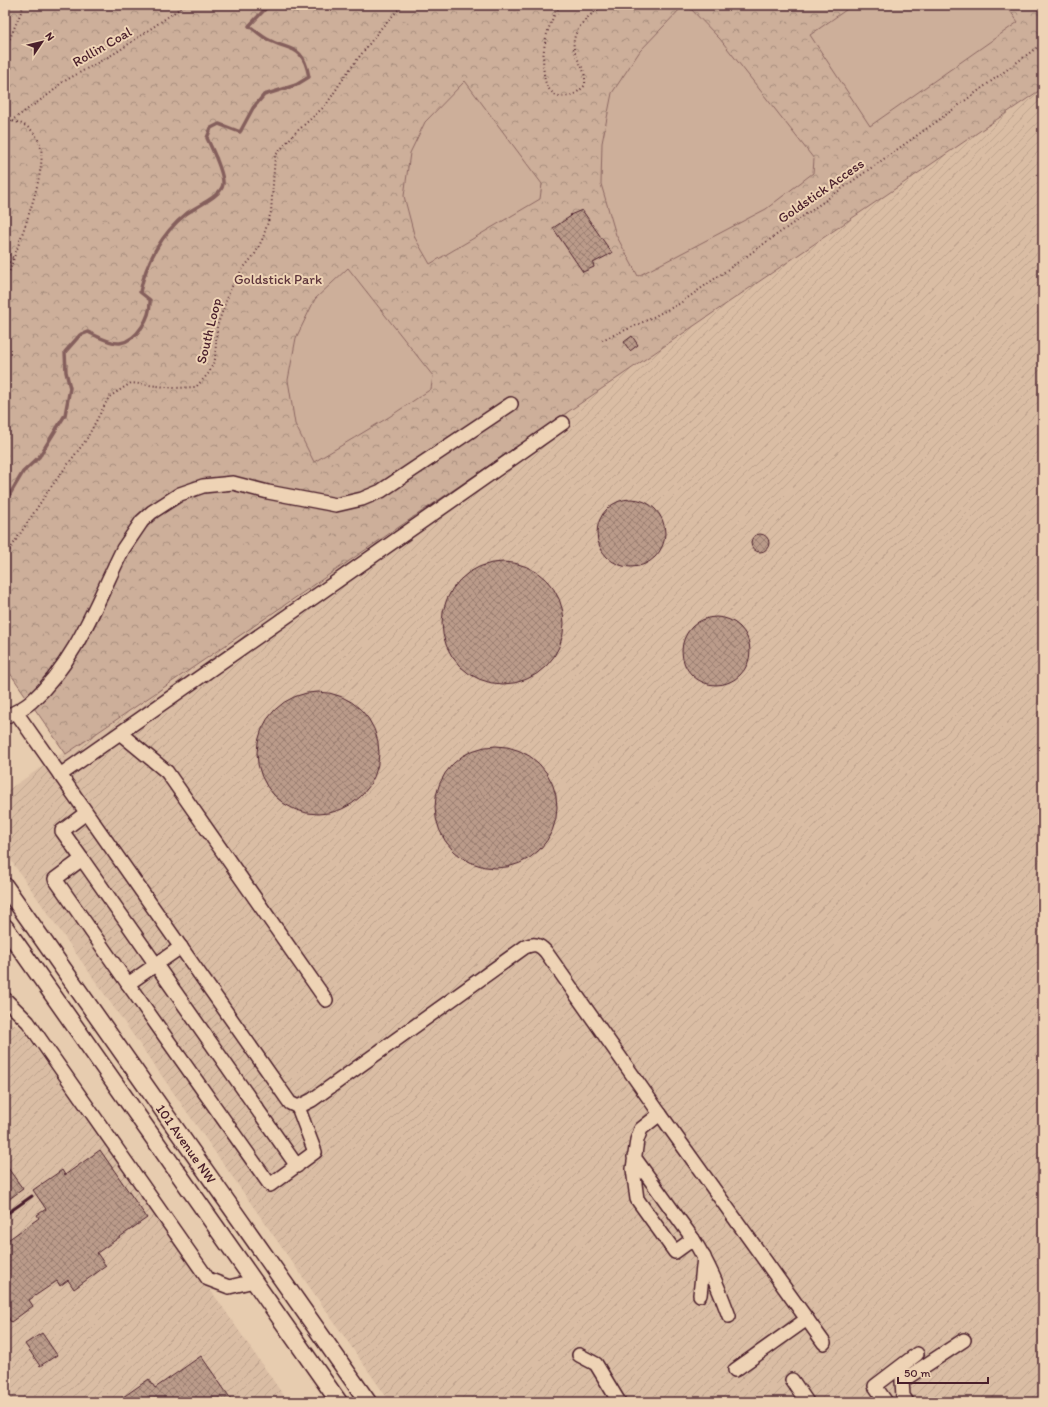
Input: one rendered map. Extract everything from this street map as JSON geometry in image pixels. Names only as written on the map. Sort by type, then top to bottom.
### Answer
[{"type":"main road","name":"101 Avenue NW","points":[[5,886],[368,1402]]},
{"type":"main road","name":"101 Avenue NW","points":[[5,927],[339,1402]]},
{"type":"street","points":[[82,859],[55,879],[270,1185],[315,1152],[298,1107],[290,1103],[86,812],[60,776],[10,714],[30,703],[49,683],[70,656],[123,549],[133,532],[142,521],[165,503],[180,494],[203,486],[233,483],[323,504],[336,505],[354,501],[381,491],[511,404]]},
{"type":"street","points":[[60,776],[564,423]]},
{"type":"street","points":[[121,734],[167,772],[326,1000]]},
{"type":"street","points":[[86,812],[62,831],[297,1166]]},
{"type":"street","points":[[298,1107],[312,1100],[525,947],[533,944],[541,946],[824,1343]]},
{"type":"street","points":[[128,984],[180,946]]},
{"type":"street","points":[[5,999],[28,1022],[208,1279],[229,1287],[254,1281]]},
{"type":"street","points":[[660,1114],[641,1129],[637,1140],[633,1169],[637,1199],[675,1252],[693,1240]]},
{"type":"street","points":[[634,1157],[704,1257],[717,1283],[729,1316]]},
{"type":"street","points":[[700,1295],[704,1257]]},
{"type":"street","points":[[735,1370],[807,1319]]},
{"type":"street","points":[[907,1402],[903,1396],[902,1381],[964,1340]]},
{"type":"street","points":[[886,1402],[875,1386],[917,1354]]},
{"type":"street","points":[[579,1355],[596,1364],[619,1402]]},
{"type":"street","points":[[792,1380],[807,1402]]},
{"type":"path","points":[[5,50],[24,5]]},
{"type":"path","name":"Rollin Coal","points":[[11,120],[52,92],[61,83],[117,52],[185,5]]},
{"type":"path","name":"South Loop","points":[[5,557],[48,491],[86,440],[109,397],[131,383],[175,388],[196,387],[209,373],[215,359],[217,326],[227,300],[241,271],[255,254],[263,238],[271,212],[275,156],[293,135],[326,105],[364,50],[382,27],[403,5]]},
{"type":"path","points":[[560,5],[549,27],[545,44],[544,74],[549,89],[560,98],[565,98],[576,93],[585,85],[585,71],[574,46],[578,29],[588,16],[604,5]]},
{"type":"path","name":"Goldstick Access","points":[[602,340],[637,325],[679,304],[936,122],[1043,43]]},
{"type":"path","points":[[5,121],[19,121],[36,135],[41,156],[37,186],[14,258],[5,279]]},
{"type":"path","points":[[5,253],[14,258]]},
{"type":"path","points":[[5,265],[14,258]]},
{"type":"shaded area","points":[[1043,87],[1043,1402],[390,1402],[5,852],[5,792]]},
{"type":"shaded area","points":[[5,1020],[21,1028],[219,1302],[288,1402],[5,1402]]},
{"type":"green space","name":"Goldstick Park","points":[[5,5],[1043,5],[1043,88],[66,754],[5,666]]},
{"type":"green space","points":[[684,5],[687,5],[720,39],[814,159],[813,173],[766,209],[638,276],[616,235],[601,184],[602,143],[612,93],[640,51]]},
{"type":"green space","points":[[853,5],[1006,5],[1018,22],[870,126],[810,35]]},
{"type":"green space","points":[[465,81],[542,184],[540,199],[430,264],[415,238],[404,196],[410,153],[425,122]]},
{"type":"green space","points":[[348,268],[433,376],[431,389],[389,417],[314,462],[295,424],[288,380],[296,338],[315,299]]},
{"type":"building","points":[[582,210],[612,253],[593,263],[594,267],[583,272],[553,228],[571,216],[570,215]]},
{"type":"building","points":[[632,336],[638,345],[630,351],[624,342]]},
{"type":"building","points":[[631,499],[644,502],[655,509],[662,520],[665,533],[662,546],[655,557],[644,564],[631,567],[618,564],[607,557],[600,546],[597,533],[600,520],[607,509],[618,502]]},
{"type":"building","points":[[760,534],[766,537],[769,543],[766,549],[760,552],[754,549],[751,543],[754,537]]},
{"type":"building","points":[[503,562],[526,567],[546,580],[559,600],[564,623],[559,646],[546,666],[526,679],[503,684],[480,679],[460,666],[447,646],[442,623],[447,600],[460,580],[480,567]]},
{"type":"building","points":[[716,617],[729,620],[740,627],[747,638],[750,651],[747,664],[740,675],[729,682],[716,685],[703,682],[692,675],[685,664],[682,651],[685,638],[692,627],[703,620]]},
{"type":"building","points":[[318,692],[341,697],[361,710],[374,730],[379,753],[374,776],[361,796],[341,809],[318,814],[295,809],[275,796],[262,776],[257,753],[262,730],[275,710],[295,697]]},
{"type":"building","points":[[496,746],[519,751],[539,764],[552,784],[557,807],[552,830],[539,850],[519,863],[496,868],[473,863],[453,850],[440,830],[435,807],[440,784],[453,764],[473,751]]},
{"type":"building","points":[[100,1150],[147,1218],[97,1253],[106,1266],[74,1289],[68,1280],[60,1286],[57,1281],[29,1300],[33,1306],[11,1322],[5,1313],[5,1242],[39,1218],[37,1215],[46,1209],[33,1190],[62,1170],[65,1175]]},
{"type":"building","points":[[5,1164],[23,1189],[5,1202]]},
{"type":"building","points":[[42,1333],[57,1355],[40,1366],[25,1344]]},
{"type":"building","points":[[201,1356],[233,1402],[116,1402],[149,1379],[155,1388]]},
{"type":"waterway","points":[[5,498],[10,494],[23,472],[39,457],[65,415],[70,388],[66,372],[65,352],[80,335],[88,332],[116,343],[126,341],[138,332],[146,320],[150,306],[150,300],[140,292],[146,270],[156,249],[162,239],[177,222],[186,214],[208,201],[218,193],[221,188],[223,184],[222,173],[207,138],[211,128],[219,124],[240,132],[253,108],[264,95],[296,85],[309,77],[306,66],[299,53],[267,39],[249,26],[269,5]]},
{"type":"railway","points":[[5,1215],[32,1196]]}]
